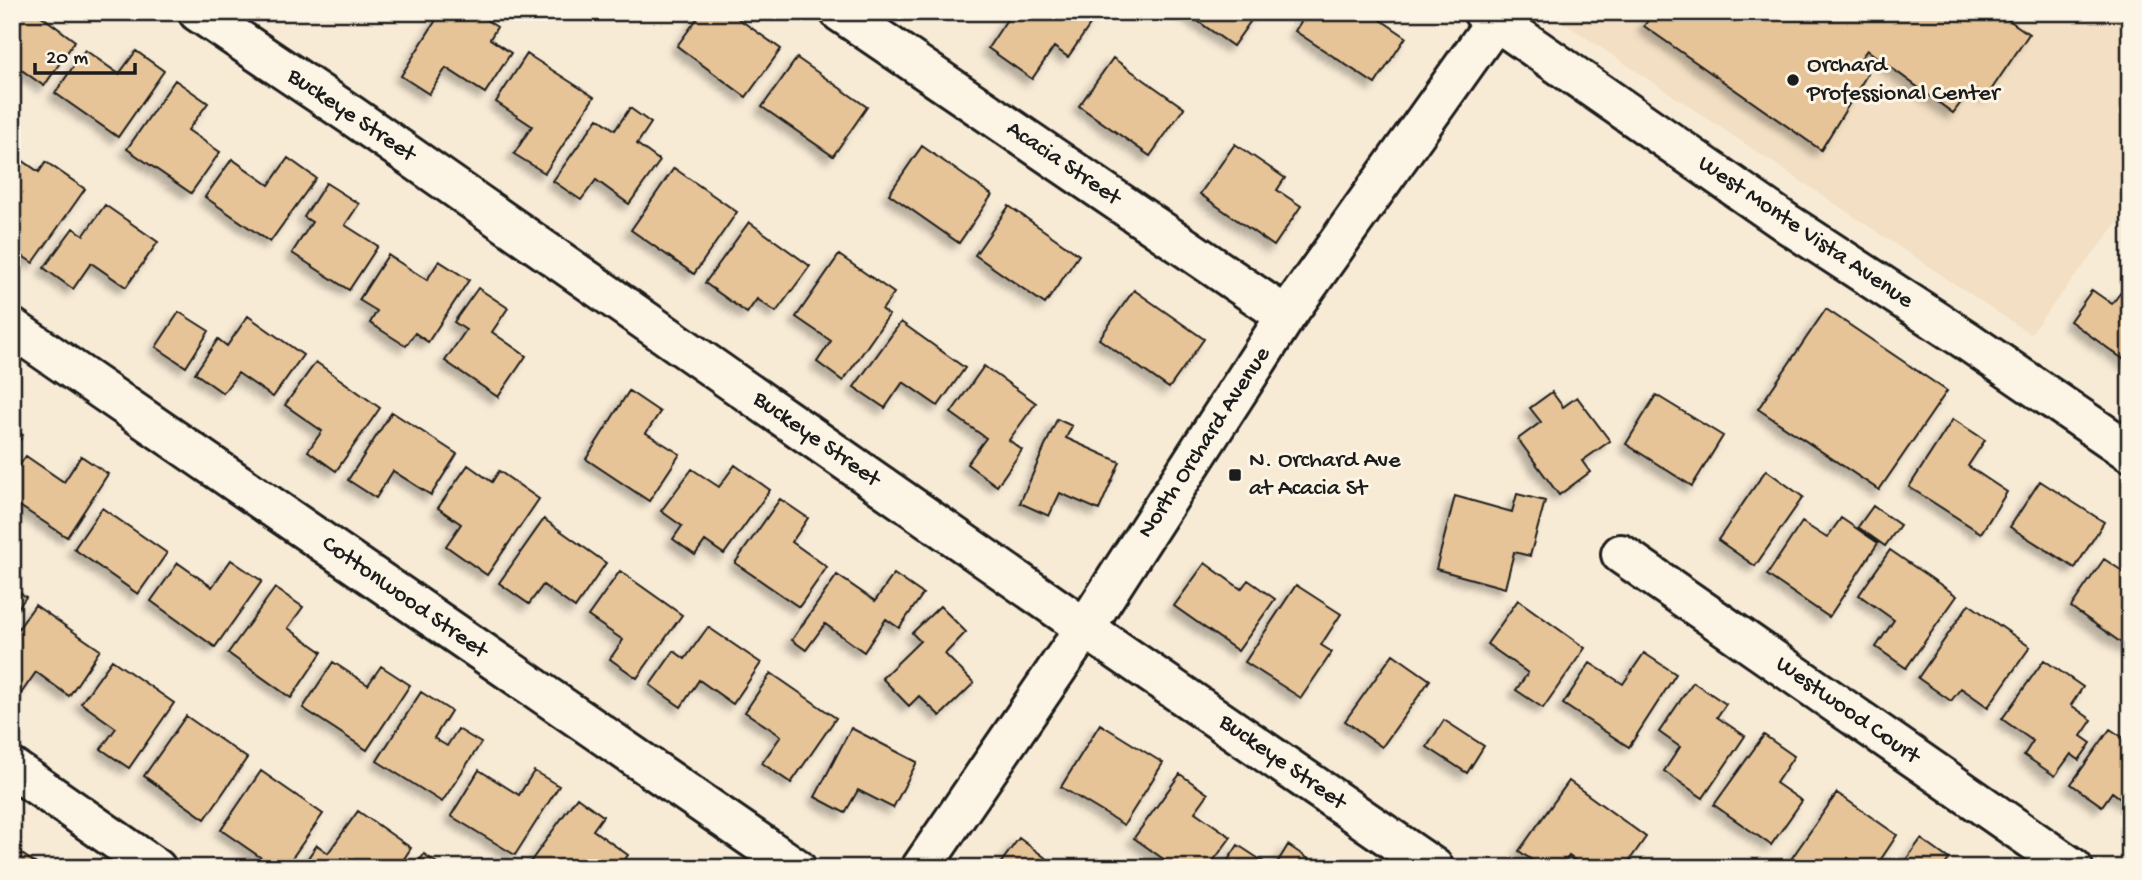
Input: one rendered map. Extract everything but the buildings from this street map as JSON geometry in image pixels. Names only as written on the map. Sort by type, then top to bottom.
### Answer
[{"type":"street","name":"Buckeye Street","points":[[198,12],[362,122],[1085,628],[1434,868]]},
{"type":"street","name":"Acacia Street","points":[[840,12],[1286,316]]},
{"type":"street","name":"North Orchard Avenue","points":[[920,868],[1085,628],[1286,316],[1493,15]]},
{"type":"street","name":"West Monte Vista Avenue","points":[[1493,15],[1788,225],[1966,340],[2130,452]]},
{"type":"street","name":"Cottonwood Street","points":[[12,328],[796,868]]},
{"type":"street","name":"Westwood Court","points":[[1621,554],[2060,864]]},
{"type":"street","points":[[12,768],[156,868]]},
{"type":"shaded area","name":"Orchard Professional Center","points":[[1568,12],[2130,12],[2130,207],[2030,334],[1561,21]]},
{"type":"place","name":"Orchard Professional Center","points":[[1793,80]]},
{"type":"place","name":"N. Orchard Ave at Acacia St","points":[[1235,475]]}]
